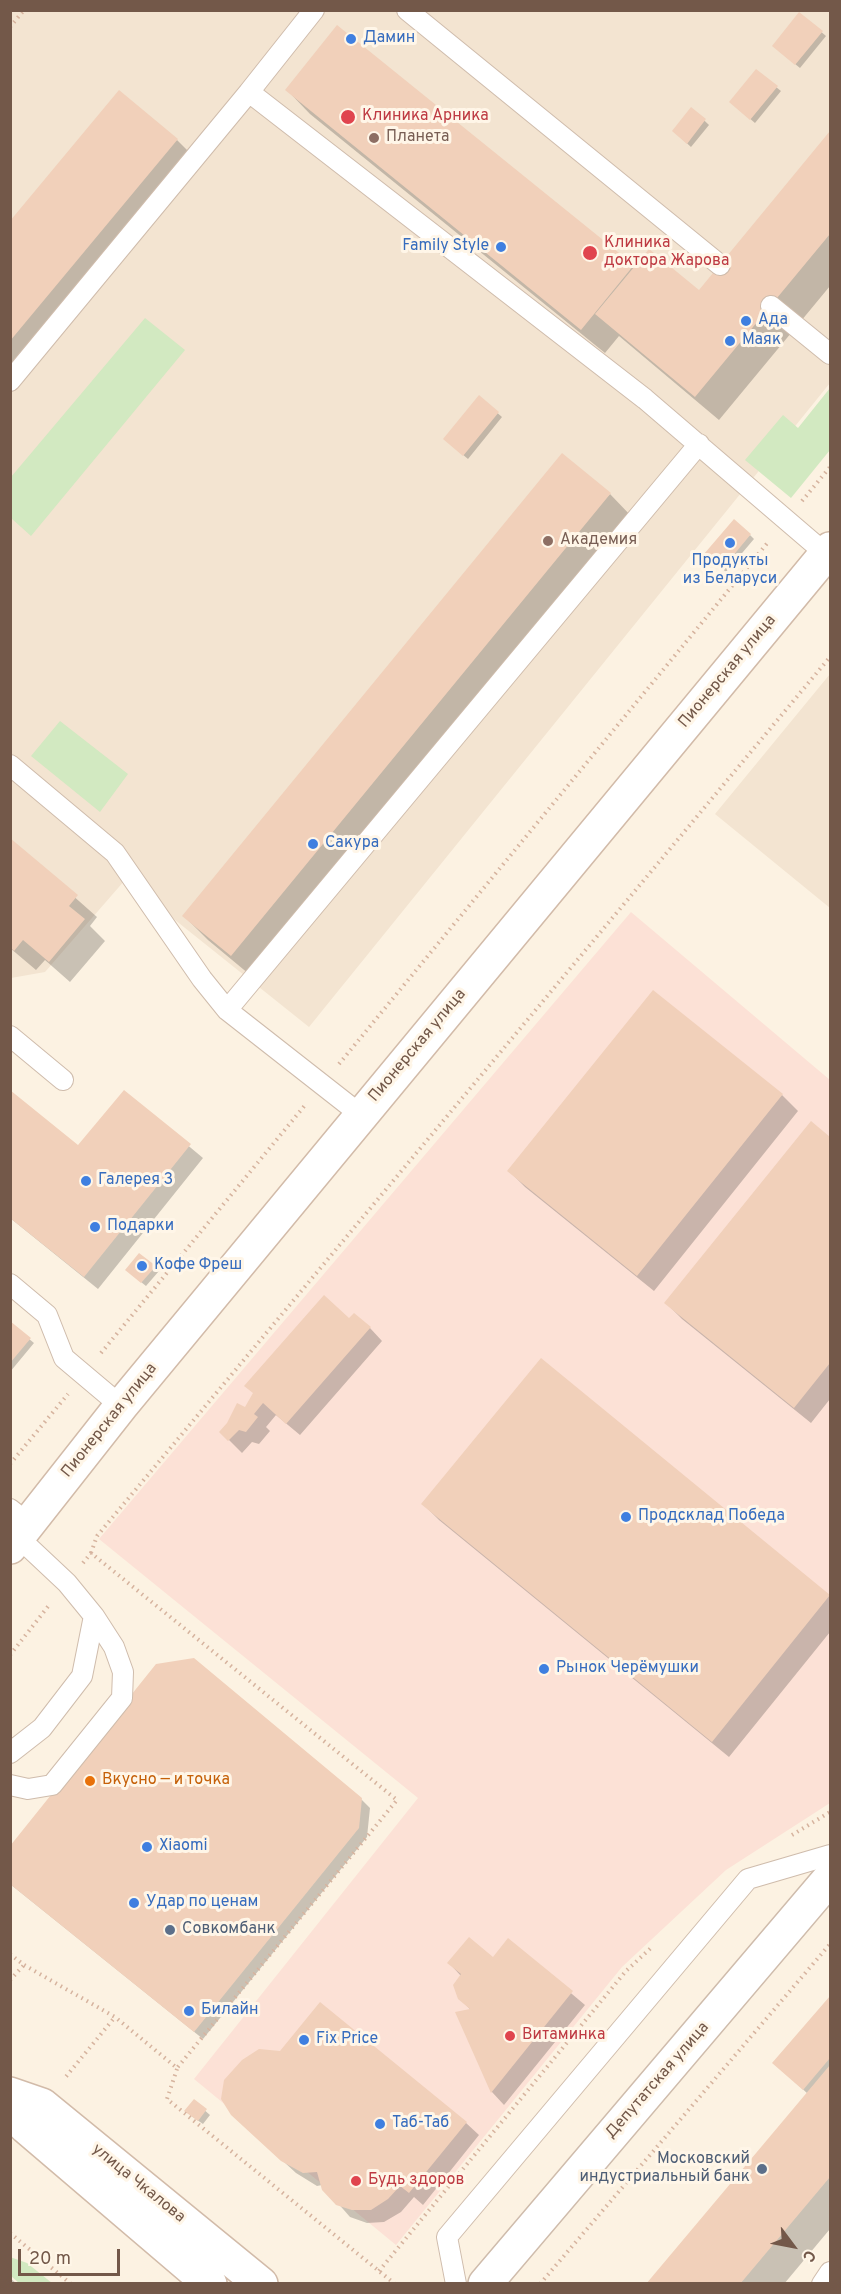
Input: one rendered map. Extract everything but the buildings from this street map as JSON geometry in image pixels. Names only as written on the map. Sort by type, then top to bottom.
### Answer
[{"type":"main road","name":"Пионерская улица","points":[[17,1529],[828,551]]},
{"type":"main road","name":"Депутатская улица","points":[[484,2283],[831,1878]]},
{"type":"main road","name":"улица Чкалова","points":[[10,2094],[42,2105],[261,2283]]},
{"type":"main road","name":"улица Чкалова","points":[[10,2111],[210,2283]]},
{"type":"lane","points":[[10,381],[314,10]]},
{"type":"lane","points":[[406,10],[720,265]]},
{"type":"lane","points":[[249,92],[699,444],[787,520],[828,551]]},
{"type":"lane","points":[[771,306],[831,354]]},
{"type":"lane","points":[[227,1010],[699,444]]},
{"type":"lane","points":[[10,765],[115,853],[202,979],[227,1010],[361,1115]]},
{"type":"lane","points":[[10,1036],[63,1080]]},
{"type":"lane","points":[[10,1284],[47,1315],[64,1358],[121,1406]]},
{"type":"lane","points":[[10,1785],[28,1789],[52,1785],[122,1698],[123,1672],[114,1647],[94,1616],[17,1529]]},
{"type":"lane","points":[[10,1753],[42,1728],[82,1676],[94,1616]]},
{"type":"lane","points":[[456,2283],[447,2237],[748,1879],[831,1855]]},
{"type":"lane","points":[[822,2283],[831,2272]]},
{"type":"path","points":[[10,27],[24,10]]},
{"type":"path","points":[[10,1464],[831,466]]},
{"type":"path","points":[[10,1655],[91,1553],[98,1536],[831,657]]},
{"type":"path","points":[[91,1553],[397,1800],[177,2068],[166,2099],[395,2283]]},
{"type":"path","points":[[540,2283],[831,1944]]},
{"type":"path","points":[[10,1954],[24,1965],[115,2017],[177,2068]]},
{"type":"path","points":[[10,1980],[24,1965]]},
{"type":"path","points":[[60,2085],[115,2017]]},
{"type":"path","points":[[10,2233],[71,2283]]},
{"type":"shaded area","points":[[11,11],[830,11],[830,383],[309,1027],[125,880],[45,972],[11,978]]},
{"type":"shaded area","points":[[830,674],[830,908],[715,814]]},
{"type":"shaded area","name":"Рынок Черёмушки","points":[[631,912],[830,1080],[830,1803],[726,1870],[622,1967],[396,2245],[194,2079],[418,1798],[99,1539]]},
{"type":"green space","points":[[145,318],[185,350],[31,536],[11,518],[11,477]]},
{"type":"green space","points":[[830,388],[830,450],[791,498],[745,460],[783,415],[798,428]]},
{"type":"green space","points":[[60,721],[128,774],[100,812],[31,756]]},
{"type":"green space","points":[[10,2257],[27,2263],[52,2283],[19,2283],[11,2276]]},
{"type":"place","name":"Дамин","points":[[351,39]]},
{"type":"place","name":"Клиника Арника","points":[[348,117]]},
{"type":"place","name":"Планета","points":[[374,138]]},
{"type":"place","name":"Family Style","points":[[501,247]]},
{"type":"place","name":"Клиника доктора Жарова","points":[[590,253]]},
{"type":"place","name":"Ада","points":[[746,321]]},
{"type":"place","name":"Маяк","points":[[730,341]]},
{"type":"place","name":"Академия","points":[[548,541]]},
{"type":"place","name":"Продукты из Беларуси","points":[[730,543]]},
{"type":"place","name":"Сакура","points":[[313,844]]},
{"type":"place","name":"Галерея 3","points":[[86,1181]]},
{"type":"place","name":"Подарки","points":[[95,1227]]},
{"type":"place","name":"Кофе Фреш","points":[[142,1266]]},
{"type":"place","name":"Продсклад Победа","points":[[626,1517]]},
{"type":"place","name":"Рынок Черёмушки","points":[[544,1669]]},
{"type":"place","name":"Вкусно — и точка","points":[[90,1781]]},
{"type":"place","name":"Xiaomi","points":[[147,1847]]},
{"type":"place","name":"Удар по ценам","points":[[134,1903]]},
{"type":"place","name":"Совкомбанк","points":[[170,1930]]},
{"type":"place","name":"Билайн","points":[[189,2011]]},
{"type":"place","name":"Витаминка","points":[[510,2036]]},
{"type":"place","name":"Fix Price","points":[[304,2040]]},
{"type":"place","name":"Таб-Таб","points":[[380,2124]]},
{"type":"place","name":"Московский индустриальный банк","points":[[762,2169]]},
{"type":"place","name":"Будь здоров","points":[[356,2181]]}]
